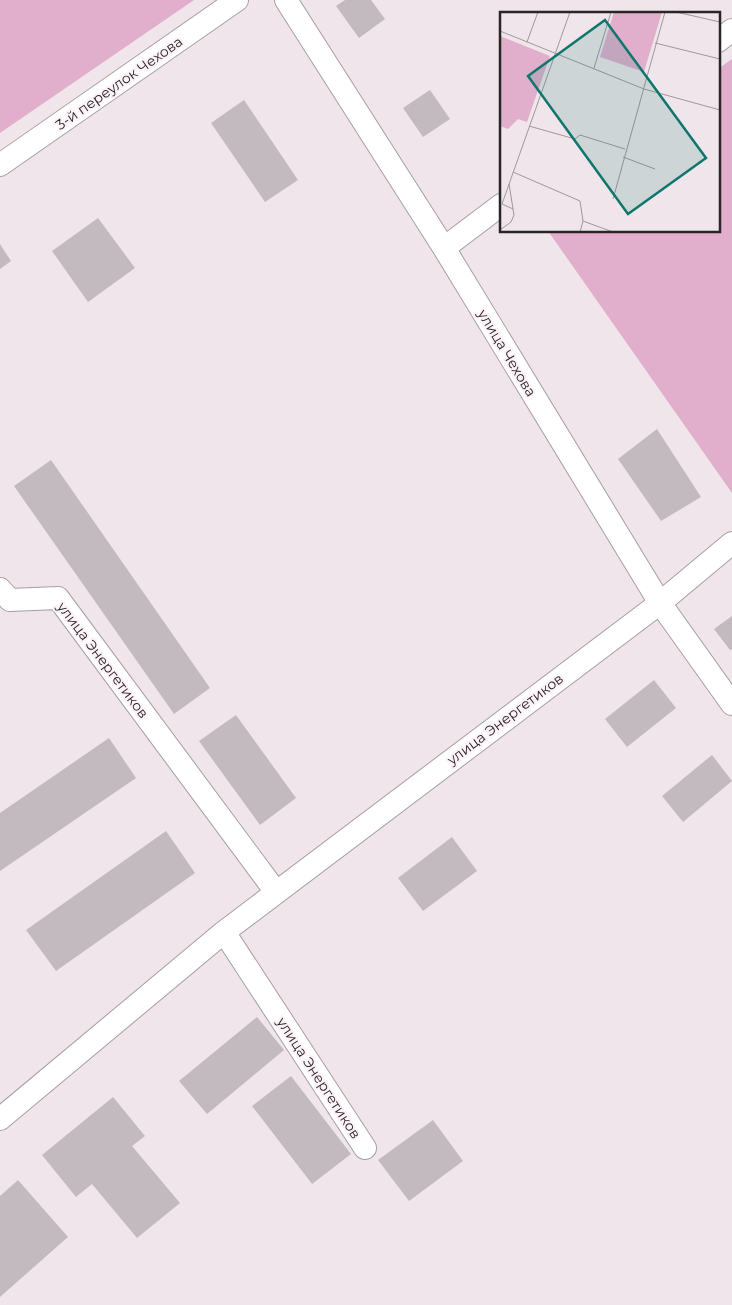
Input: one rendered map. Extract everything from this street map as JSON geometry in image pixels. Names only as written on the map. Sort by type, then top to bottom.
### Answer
[{"type":"street","name":"3-й переулок Чехова","points":[[0,165],[237,0]]},
{"type":"street","name":"улица Чехова","points":[[286,0],[444,248],[660,604],[732,704]]},
{"type":"street","points":[[720,39],[732,30]]},
{"type":"street","points":[[444,248],[500,206]]},
{"type":"street","name":"улица Энергетиков","points":[[0,1119],[224,932],[660,604],[732,543]]},
{"type":"street","name":"улица Энергетиков","points":[[0,589],[10,600],[58,598],[276,892]]},
{"type":"street","name":"улица Энергетиков","points":[[224,932],[365,1148]]},
{"type":"shaded area","points":[[0,0],[194,0],[0,133]]},
{"type":"shaded area","points":[[732,59],[732,493],[549,232],[720,232],[720,68]]},
{"type":"building","points":[[345,0],[371,0],[385,19],[359,38],[336,6]]},
{"type":"building","points":[[430,90],[450,119],[423,137],[403,108]]},
{"type":"building","points":[[244,100],[298,180],[265,202],[211,123]]},
{"type":"building","points":[[98,218],[135,268],[88,302],[52,251]]},
{"type":"building","points":[[0,244],[11,261],[0,269]]},
{"type":"building","points":[[657,429],[701,497],[661,521],[618,459]]},
{"type":"building","points":[[51,460],[210,688],[174,714],[14,486]]},
{"type":"building","points":[[732,616],[732,649],[730,650],[714,629]]},
{"type":"building","points":[[654,680],[676,708],[627,747],[605,719]]},
{"type":"building","points":[[236,715],[296,798],[260,825],[199,741]]},
{"type":"building","points":[[109,738],[136,778],[0,871],[0,813]]},
{"type":"building","points":[[712,755],[732,781],[683,822],[662,796]]},
{"type":"building","points":[[166,831],[195,873],[56,971],[26,930]]},
{"type":"building","points":[[452,837],[477,871],[423,911],[398,878]]},
{"type":"building","points":[[257,1017],[284,1050],[207,1114],[179,1081]]},
{"type":"building","points":[[291,1076],[351,1154],[312,1184],[252,1106]]},
{"type":"building","points":[[113,1097],[145,1136],[132,1146],[180,1203],[137,1238],[92,1184],[76,1197],[42,1155]]},
{"type":"building","points":[[433,1120],[463,1161],[409,1201],[378,1160]]},
{"type":"building","points":[[18,1180],[68,1237],[0,1297],[0,1196]]}]
